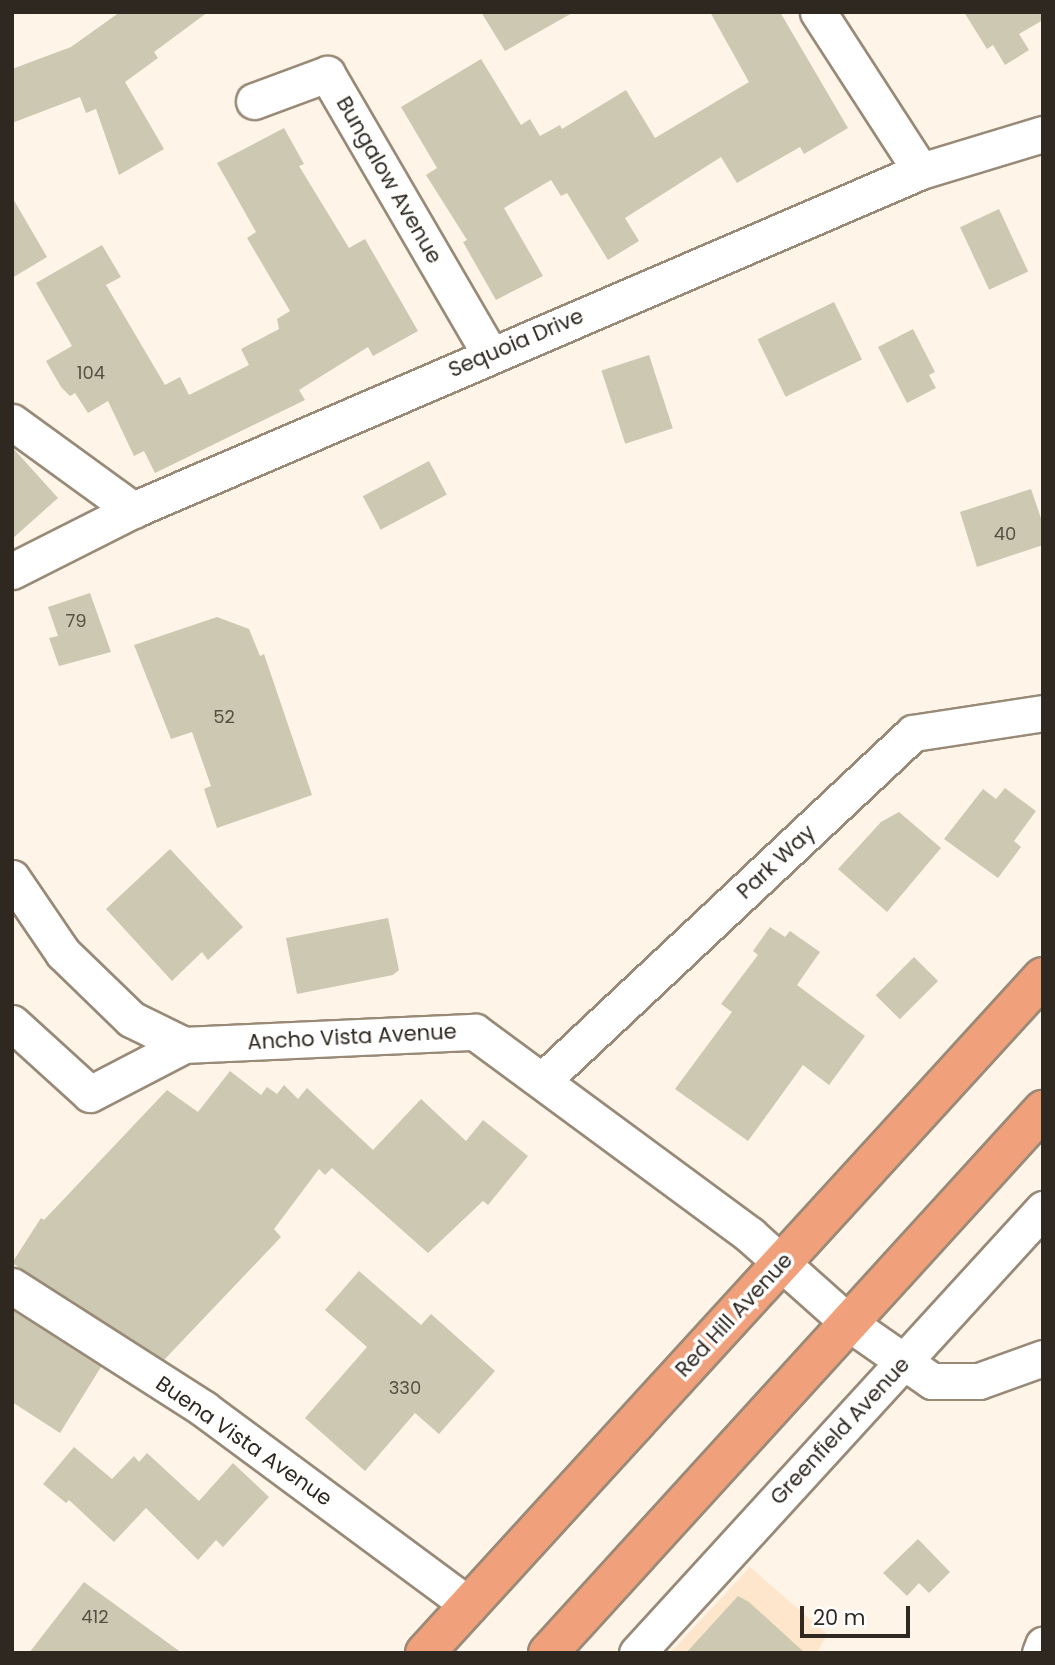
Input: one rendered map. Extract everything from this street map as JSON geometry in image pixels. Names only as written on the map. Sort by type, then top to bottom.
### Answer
[{"type":"main road","name":"Red Hill Avenue","points":[[425,1653],[1043,977]]},
{"type":"main road","points":[[548,1653],[1043,1110]]},
{"type":"street","points":[[818,12],[921,171]]},
{"type":"street","name":"Bungalow Avenue","points":[[254,101],[327,74],[490,354]]},
{"type":"street","name":"Sequoia Drive","points":[[133,510],[490,354],[921,171],[1043,134]]},
{"type":"street","points":[[12,422],[133,510],[12,571]]},
{"type":"street","name":"Park Way","points":[[543,1080],[913,733],[1043,713]]},
{"type":"street","name":"Ancho Vista Avenue","points":[[12,878],[63,953],[131,1019],[184,1045],[475,1032],[784,1261],[850,1324],[902,1364],[932,1381],[979,1381],[1043,1358]]},
{"type":"street","points":[[12,1023],[90,1094],[184,1045]]},
{"type":"street","name":"Greenfield Avenue","points":[[637,1653],[1043,1209]]},
{"type":"street","name":"Buena Vista Avenue","points":[[12,1286],[204,1409],[468,1605]]},
{"type":"street","points":[[1040,1653],[1043,1645]]},
{"type":"shaded area","points":[[750,1567],[827,1634],[817,1653],[670,1653]]},
{"type":"building","points":[[120,12],[208,12],[154,52],[158,58],[125,82],[164,149],[119,175],[96,109],[86,113],[80,97],[12,123],[12,69],[71,47]]},
{"type":"building","points":[[481,12],[574,12],[505,51]]},
{"type":"building","points":[[710,12],[780,12],[848,128],[804,154],[800,147],[737,183],[721,157],[625,218],[639,241],[608,260],[567,193],[561,196],[551,180],[504,208],[543,276],[496,300],[463,242],[467,240],[426,175],[437,168],[401,107],[481,59],[521,125],[530,119],[540,136],[560,125],[562,129],[626,90],[655,138],[749,82]]},
{"type":"building","points":[[964,12],[1043,12],[1043,20],[1019,34],[1029,50],[1005,65],[993,45],[987,49]]},
{"type":"building","points":[[284,128],[304,164],[299,166],[349,248],[365,239],[418,331],[373,356],[368,347],[299,390],[305,400],[155,473],[144,451],[134,456],[108,401],[88,413],[75,393],[70,396],[61,387],[46,361],[72,346],[36,283],[102,245],[121,277],[106,285],[165,385],[180,377],[189,395],[249,365],[241,349],[279,329],[277,319],[290,311],[247,238],[256,232],[217,163]]},
{"type":"building","points":[[12,197],[47,257],[12,278]]},
{"type":"building","points":[[999,209],[1028,272],[989,290],[960,227]]},
{"type":"building","points":[[834,302],[862,360],[786,397],[758,339]]},
{"type":"building","points":[[913,329],[935,372],[929,375],[936,388],[907,403],[878,347]]},
{"type":"building","points":[[649,355],[673,428],[625,444],[601,370]]},
{"type":"building","points":[[12,447],[58,498],[12,539]]},
{"type":"building","points":[[429,461],[447,495],[381,530],[363,496]]},
{"type":"building","points":[[1031,489],[1043,524],[1043,545],[977,567],[960,512]]},
{"type":"building","points":[[90,593],[111,652],[59,666],[49,638],[58,636],[48,607]]},
{"type":"building","points":[[217,617],[249,629],[260,656],[264,654],[312,795],[217,828],[204,789],[211,786],[192,732],[171,739],[134,645]]},
{"type":"building","points":[[1005,788],[1036,811],[1014,841],[1021,847],[998,878],[944,839],[983,789],[996,799]]},
{"type":"building","points":[[899,812],[941,848],[887,912],[838,869],[881,822]]},
{"type":"building","points":[[170,849],[243,927],[208,960],[202,952],[172,981],[106,909]]},
{"type":"building","points":[[388,918],[399,970],[393,975],[297,994],[286,938]]},
{"type":"building","points":[[770,927],[785,937],[790,931],[820,952],[797,985],[865,1036],[829,1085],[803,1065],[748,1141],[675,1089],[732,1012],[721,1004],[758,955],[753,951]]},
{"type":"building","points":[[914,957],[938,981],[900,1019],[876,995]]},
{"type":"building","points":[[230,1071],[261,1095],[267,1087],[277,1094],[284,1085],[298,1099],[307,1088],[373,1150],[421,1099],[466,1141],[483,1120],[528,1156],[488,1205],[483,1201],[428,1253],[332,1168],[325,1175],[319,1169],[274,1229],[281,1237],[164,1360],[12,1263],[41,1218],[44,1220],[167,1090],[198,1112]]},
{"type":"building","points":[[359,1271],[421,1325],[431,1314],[495,1371],[439,1434],[415,1413],[365,1471],[305,1418],[367,1347],[325,1310]]},
{"type":"building","points":[[12,1310],[101,1367],[60,1433],[12,1402]]},
{"type":"building","points":[[74,1447],[112,1479],[134,1456],[139,1462],[147,1453],[199,1501],[233,1463],[269,1497],[223,1547],[216,1540],[198,1560],[146,1508],[114,1542],[69,1500],[66,1503],[43,1484]]},
{"type":"building","points":[[918,1539],[950,1572],[929,1593],[919,1583],[907,1596],[883,1573]]},
{"type":"building","points":[[84,1582],[182,1653],[29,1653]]},
{"type":"building","points":[[738,1596],[749,1602],[805,1653],[686,1653]]}]
